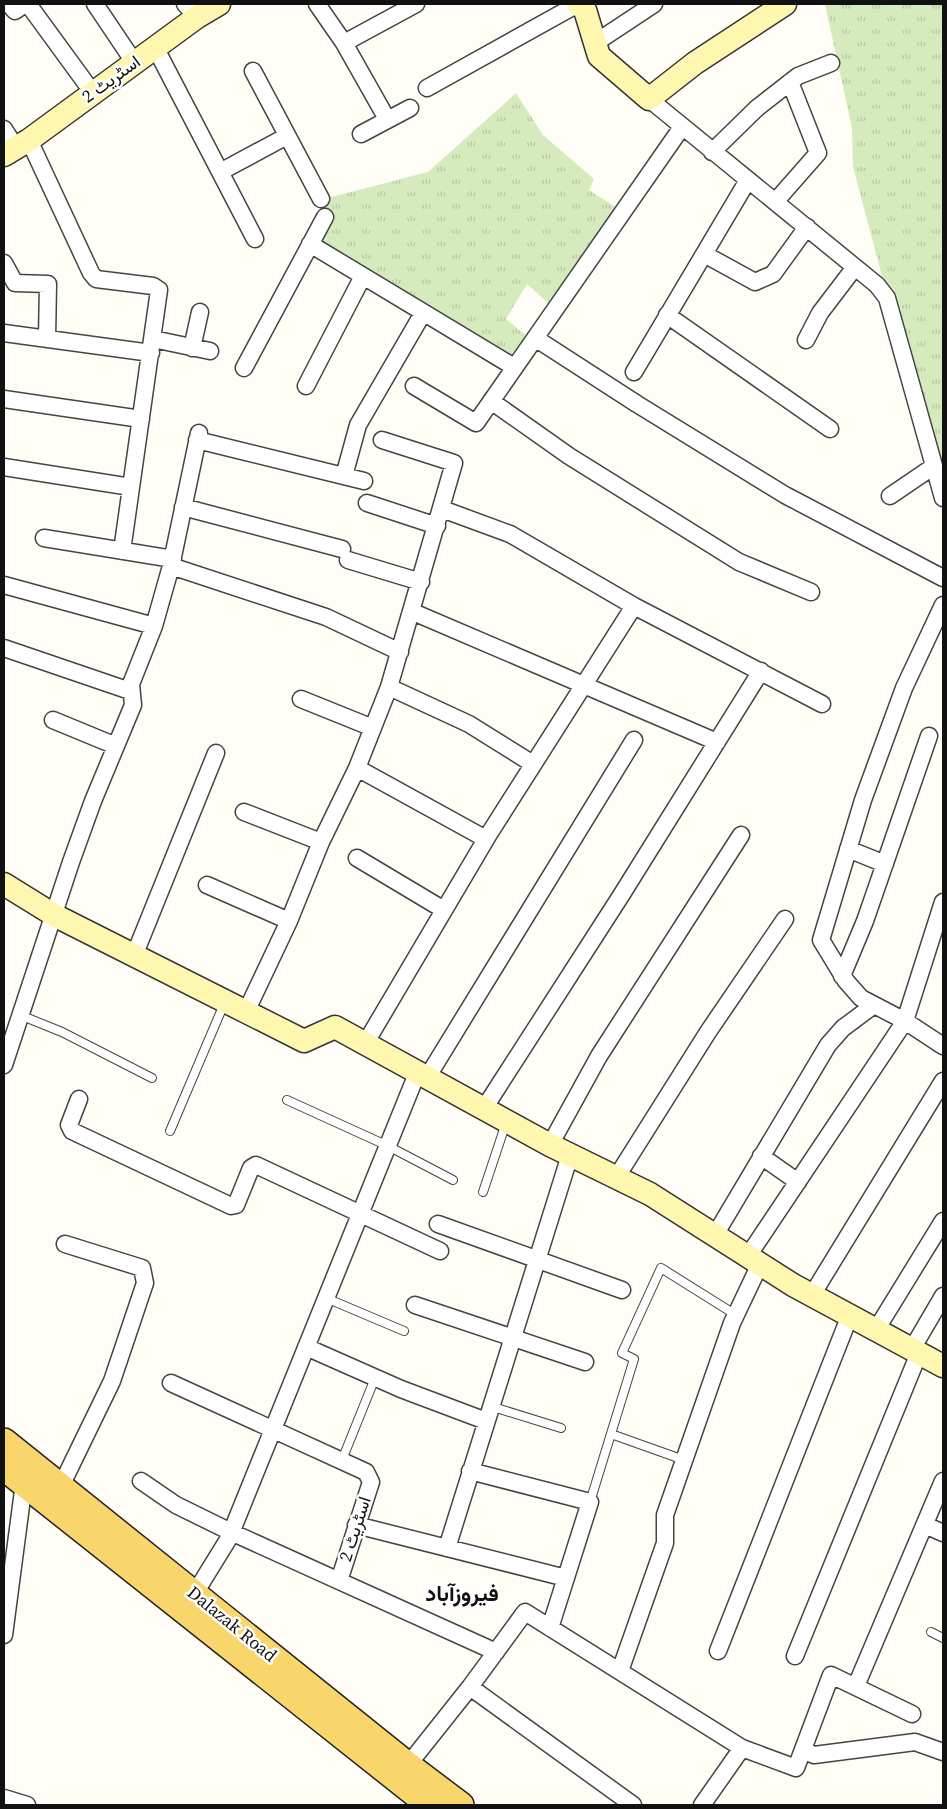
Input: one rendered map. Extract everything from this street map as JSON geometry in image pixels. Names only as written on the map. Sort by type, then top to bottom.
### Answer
[{"type":"main road","name":"Dalazak Road","points":[[4,1441],[61,1486],[190,1602],[429,1805]]},
{"type":"main road","name":"Dalazak Road","points":[[4,1468],[190,1602],[461,1805]]},
{"type":"street","points":[[9,4],[15,11],[26,4],[93,93]]},
{"type":"street","points":[[95,4],[134,62]]},
{"type":"street","name":"اسٹریٹ 2","points":[[16,148],[155,47],[191,10],[219,4]]},
{"type":"street","points":[[317,4],[344,43],[387,119]]},
{"type":"street","points":[[344,43],[416,4]]},
{"type":"street","points":[[427,88],[578,4],[585,10],[599,56],[712,152],[877,285],[888,298],[943,498]]},
{"type":"street","points":[[595,43],[654,4]]},
{"type":"street","points":[[649,99],[695,63],[785,4]]},
{"type":"street","points":[[155,47],[255,239]]},
{"type":"street","points":[[712,152],[757,108],[790,82],[798,76],[831,62]]},
{"type":"street","points":[[253,71],[321,199]]},
{"type":"street","points":[[775,202],[818,153],[790,82]]},
{"type":"street","points":[[361,134],[410,108]]},
{"type":"street","points":[[414,386],[476,423],[682,127]]},
{"type":"street","points":[[4,129],[91,273],[96,278],[153,286],[158,290],[152,346],[122,551]]},
{"type":"street","points":[[220,172],[287,136]]},
{"type":"street","points":[[634,372],[748,180]]},
{"type":"street","points":[[244,368],[325,216]]},
{"type":"street","points":[[704,254],[756,282],[773,274],[807,227]]},
{"type":"street","points":[[310,244],[514,367]]},
{"type":"street","points":[[4,264],[15,283],[48,284],[47,339]]},
{"type":"street","points":[[806,340],[820,313],[855,267]]},
{"type":"street","points":[[306,386],[363,276]]},
{"type":"street","points":[[192,348],[200,312]]},
{"type":"street","points":[[344,476],[358,425],[423,313]]},
{"type":"street","points":[[667,315],[830,429]]},
{"type":"street","points":[[4,333],[47,339],[192,348],[210,351]]},
{"type":"street","points":[[535,338],[637,404],[785,495],[943,578]]},
{"type":"street","points":[[4,399],[141,419]]},
{"type":"street","points":[[491,401],[569,456],[739,562],[811,592]]},
{"type":"street","points":[[130,691],[154,626],[172,563],[198,436],[364,481]]},
{"type":"street","points":[[246,1012],[289,921],[321,842],[357,768],[389,687],[413,612],[454,463],[382,440]]},
{"type":"street","points":[[890,496],[934,466]]},
{"type":"street","points":[[4,467],[131,487]]},
{"type":"street","points":[[367,503],[437,526]]},
{"type":"street","points":[[183,507],[345,555],[421,582]]},
{"type":"street","points":[[442,509],[510,534],[634,606],[822,704]]},
{"type":"street","points":[[44,538],[122,551],[172,563],[326,617],[400,652]]},
{"type":"street","points":[[4,585],[154,626]]},
{"type":"street","points":[[943,605],[904,688],[863,800],[821,940],[842,976],[861,998],[905,1022],[943,1046]]},
{"type":"street","points":[[365,1044],[486,839],[634,606]]},
{"type":"street","points":[[413,612],[717,742]]},
{"type":"street","points":[[4,648],[130,691],[133,695],[133,705],[93,800],[4,1065]]},
{"type":"street","points":[[484,1107],[622,894],[761,671]]},
{"type":"street","points":[[389,687],[468,724],[533,764]]},
{"type":"street","points":[[301,699],[373,728]]},
{"type":"street","points":[[53,720],[116,746]]},
{"type":"street","points":[[842,976],[885,864],[929,736]]},
{"type":"street","points":[[190,1602],[231,1532],[388,1146],[423,1074],[634,740]]},
{"type":"street","points":[[134,956],[216,753]]},
{"type":"street","points":[[357,768],[486,839]]},
{"type":"street","points":[[244,812],[321,842]]},
{"type":"street","points":[[550,1145],[599,1056],[742,835]]},
{"type":"street","points":[[848,850],[885,864]]},
{"type":"street","points":[[357,858],[444,910]]},
{"type":"street","points":[[4,884],[54,915],[304,1041],[335,1027],[484,1107],[550,1145],[650,1194],[812,1295],[943,1366]]},
{"type":"street","points":[[207,885],[289,921]]},
{"type":"street","points":[[620,1671],[665,1543],[665,1515],[754,1260],[798,1182],[905,1022],[943,902]]},
{"type":"street","points":[[616,1178],[708,1032],[785,919]]},
{"type":"street","points":[[715,1236],[828,1045],[843,1028],[874,1005]]},
{"type":"street","points":[[812,1295],[943,1080]]},
{"type":"street","points":[[79,1100],[69,1125],[72,1131],[231,1206],[236,1205],[251,1168],[256,1165],[440,1251]]},
{"type":"street","points":[[447,1548],[511,1338],[570,1155]]},
{"type":"street","points":[[761,1156],[798,1182]]},
{"type":"street","points":[[876,1330],[943,1221]]},
{"type":"street","points":[[438,1224],[622,1290]]},
{"type":"street","points":[[61,1486],[112,1381],[146,1283],[142,1268],[65,1244]]},
{"type":"street","points":[[794,1656],[916,1351],[943,1296]]},
{"type":"street","points":[[415,1305],[585,1362]]},
{"type":"street","points":[[718,1651],[850,1315]]},
{"type":"street","points":[[306,1348],[374,1378],[488,1413]]},
{"type":"street","points":[[171,1383],[272,1431],[342,1460]]},
{"type":"street","name":"اسٹریٹ 2","points":[[339,1581],[370,1482],[370,1476],[366,1472],[342,1460]]},
{"type":"street","points":[[470,1471],[590,1502],[550,1628]]},
{"type":"street","points":[[141,1481],[176,1505],[231,1532],[496,1652]]},
{"type":"street","points":[[856,1686],[943,1481]]},
{"type":"street","points":[[4,1635],[7,1592],[24,1483]]},
{"type":"street","points":[[925,1524],[943,1533]]},
{"type":"street","points":[[356,1526],[566,1578]]},
{"type":"street","points":[[408,1765],[470,1687],[525,1612],[742,1748],[796,1768],[831,1675],[912,1714]]},
{"type":"street","points":[[470,1687],[633,1805]]},
{"type":"street","points":[[803,1750],[814,1755],[915,1742],[943,1752]]},
{"type":"street","points":[[702,1805],[742,1748]]},
{"type":"street","points":[[4,1798],[26,1805]]},
{"type":"lane","points":[[170,1131],[225,1002]]},
{"type":"lane","points":[[20,1015],[62,1032],[152,1078]]},
{"type":"lane","points":[[287,1100],[388,1146],[453,1180]]},
{"type":"lane","points":[[483,1192],[507,1120]]},
{"type":"lane","points":[[590,1502],[634,1359],[622,1353],[661,1268],[736,1315]]},
{"type":"lane","points":[[326,1298],[404,1331]]},
{"type":"lane","points":[[342,1460],[374,1378]]},
{"type":"lane","points":[[488,1413],[561,1428]]},
{"type":"lane","points":[[611,1434],[685,1460]]},
{"type":"lane","points":[[931,1632],[943,1638]]},
{"type":"green space","points":[[825,4],[943,4],[943,505],[853,167],[852,128]]},
{"type":"green space","points":[[516,93],[543,135],[594,179],[589,190],[623,212],[555,309],[527,284],[506,319],[533,341],[511,367],[310,244],[325,217],[316,201],[428,172]]},
{"type":"district","name":"فیروزآباد","points":[[462,1593]]}]
